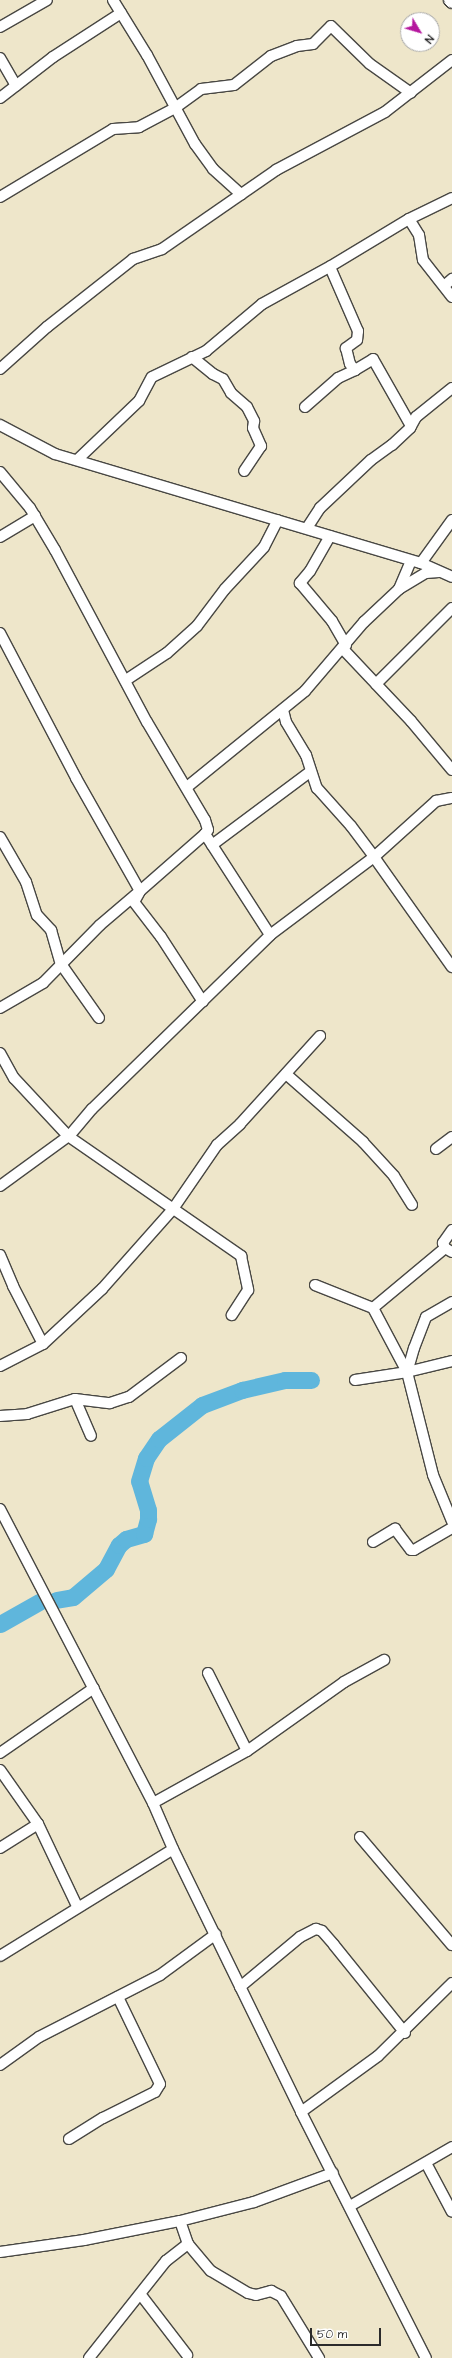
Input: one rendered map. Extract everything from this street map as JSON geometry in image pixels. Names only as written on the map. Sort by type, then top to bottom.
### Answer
[{"type":"street","points":[[0,28],[47,0]]},
{"type":"street","points":[[113,0],[122,12],[195,144],[213,169],[241,194]]},
{"type":"street","points":[[0,98],[72,43],[122,12]]},
{"type":"street","points":[[0,198],[113,129],[139,128],[175,108],[201,89],[234,85],[271,56],[297,46],[313,44],[331,26],[370,64],[411,93]]},
{"type":"street","points":[[0,58],[16,86]]},
{"type":"street","points":[[0,369],[47,327],[133,259],[162,249],[276,170],[385,112],[452,60]]},
{"type":"street","points":[[77,460],[139,401],[152,378],[206,351],[262,304],[330,267],[409,219],[452,198]]},
{"type":"street","points":[[409,219],[419,235],[423,260],[448,283],[452,298]]},
{"type":"street","points":[[330,267],[358,330],[357,340],[346,348],[350,364],[355,370]]},
{"type":"street","points":[[192,357],[213,374],[223,379],[231,393],[247,407],[254,421],[253,428],[261,446],[244,471]]},
{"type":"street","points":[[305,407],[338,378],[373,359],[411,426]]},
{"type":"street","points":[[307,528],[320,508],[411,426],[416,417],[452,388]]},
{"type":"street","points":[[0,425],[55,454],[421,563],[452,577]]},
{"type":"street","points":[[0,472],[35,516],[126,680],[147,722],[187,787],[205,820],[208,830],[61,964],[43,983],[0,1008]]},
{"type":"street","points":[[0,537],[35,516]]},
{"type":"street","points":[[126,680],[167,653],[197,626],[225,589],[264,547],[278,520]]},
{"type":"street","points":[[421,563],[452,520]]},
{"type":"street","points":[[330,536],[310,571],[300,583],[332,621],[345,647],[352,655],[357,665],[411,721],[452,770]]},
{"type":"street","points":[[400,589],[411,561]]},
{"type":"street","points":[[187,787],[283,710],[318,678],[374,611],[400,589],[426,573],[440,572]]},
{"type":"street","points":[[376,684],[452,608]]},
{"type":"street","points":[[0,633],[4,650],[140,891]]},
{"type":"street","points":[[283,710],[286,722],[306,755],[310,772],[327,802],[351,826],[452,968]]},
{"type":"street","points":[[212,845],[310,772]]},
{"type":"street","points":[[0,1186],[68,1136],[92,1109],[270,935],[374,857],[436,801],[452,798]]},
{"type":"street","points":[[205,834],[270,935]]},
{"type":"street","points":[[0,837],[26,882],[37,915],[52,930],[61,964],[99,1018]]},
{"type":"street","points":[[140,891],[134,902],[161,937],[203,1002]]},
{"type":"street","points":[[0,1366],[44,1344],[102,1289],[173,1210],[217,1146],[240,1124],[320,1036]]},
{"type":"street","points":[[0,1053],[14,1078],[68,1136],[241,1256],[248,1290],[232,1315]]},
{"type":"street","points":[[286,1074],[363,1142],[394,1176],[412,1205]]},
{"type":"street","points":[[436,1149],[452,1137]]},
{"type":"street","points":[[373,1308],[448,1250],[444,1238],[452,1230]]},
{"type":"street","points":[[0,1255],[13,1286],[44,1344]]},
{"type":"street","points":[[315,1285],[373,1308],[408,1372],[433,1475],[452,1521]]},
{"type":"street","points":[[408,1372],[414,1348],[426,1317],[452,1302]]},
{"type":"street","points":[[0,1416],[27,1414],[75,1399],[110,1403],[129,1397],[181,1358]]},
{"type":"street","points":[[355,1380],[408,1372],[452,1361]]},
{"type":"street","points":[[75,1399],[91,1436]]},
{"type":"street","points":[[0,1509],[3,1522],[94,1688],[153,1803],[173,1849],[216,1934],[301,2112],[426,2358]]},
{"type":"street","points":[[373,1542],[395,1529],[411,1550],[414,1550],[452,1528]]},
{"type":"street","points":[[153,1803],[247,1751],[344,1682],[384,1660]]},
{"type":"street","points":[[208,1673],[247,1751]]},
{"type":"street","points":[[0,1753],[94,1688]]},
{"type":"street","points":[[0,1770],[38,1824],[77,1906]]},
{"type":"street","points":[[0,1848],[38,1824]]},
{"type":"street","points":[[360,1837],[452,1945]]},
{"type":"street","points":[[0,1956],[77,1906],[173,1849]]},
{"type":"street","points":[[240,1987],[300,1937],[316,1929],[322,1931],[334,1945],[405,2033]]},
{"type":"street","points":[[0,2065],[39,2037],[160,1974],[216,1934]]},
{"type":"street","points":[[301,2112],[378,2056],[405,2033],[452,1983]]},
{"type":"street","points":[[69,2139],[103,2118],[155,2092],[160,2084],[118,1997]]},
{"type":"street","points":[[350,2206],[426,2163],[452,2146]]},
{"type":"street","points":[[426,2163],[452,2212]]},
{"type":"street","points":[[0,2252],[84,2240],[180,2221],[254,2202],[333,2173]]},
{"type":"street","points":[[180,2221],[188,2244],[212,2271],[228,2283],[248,2293],[256,2295],[271,2291],[281,2296],[319,2358]]},
{"type":"street","points":[[88,2358],[141,2295],[166,2261],[188,2244]]},
{"type":"street","points":[[141,2295],[186,2355]]},
{"type":"waterway","points":[[56,1600],[73,1597],[106,1569],[119,1545],[126,1539],[144,1534],[148,1519],[148,1510],[139,1481],[146,1458],[159,1439],[202,1405],[242,1390],[285,1380],[311,1380]]},
{"type":"waterway","points":[[0,1624],[39,1602]]}]
